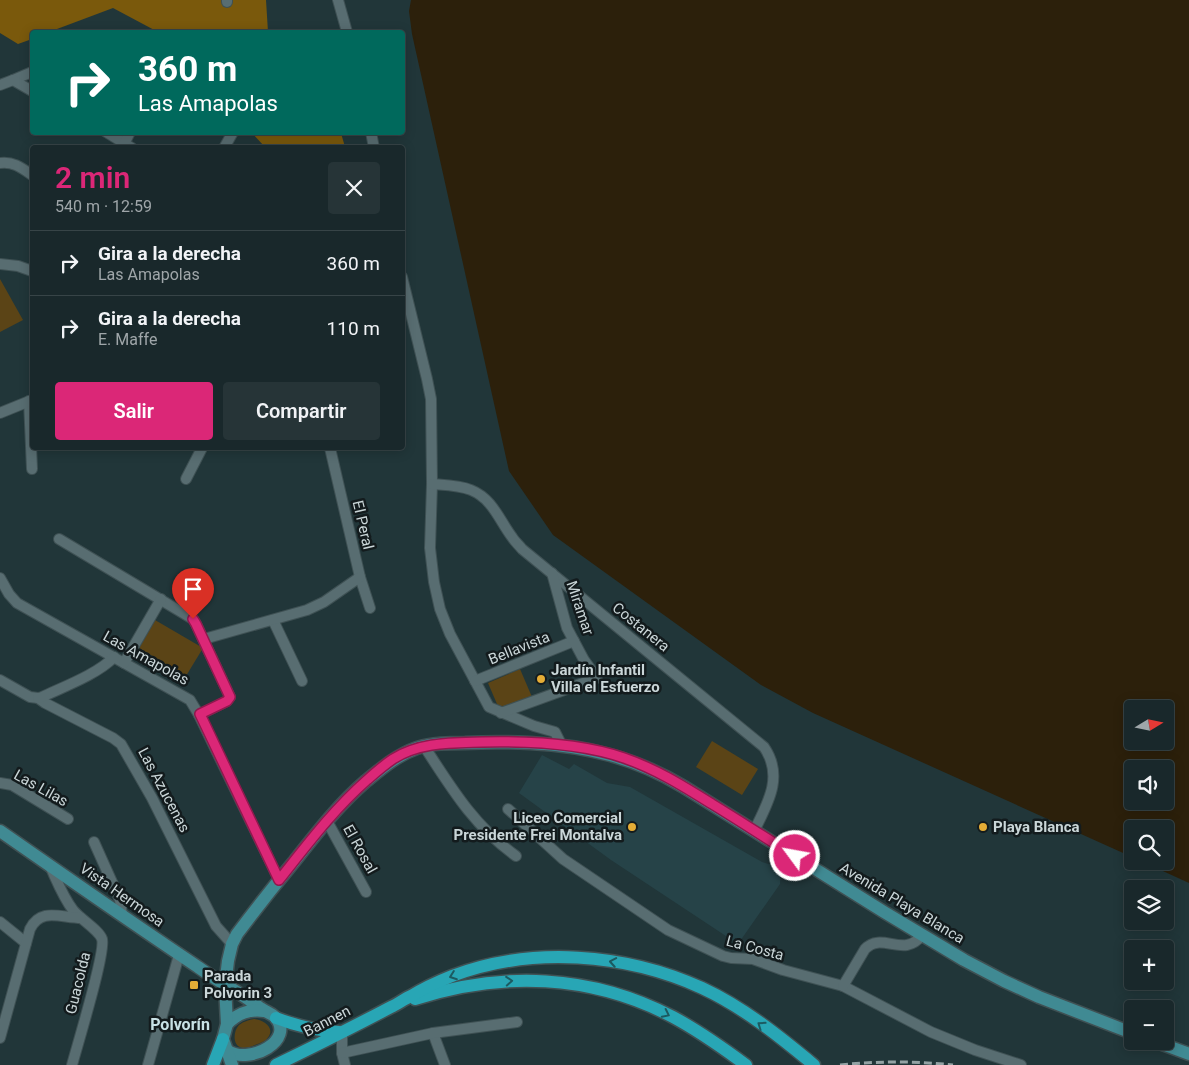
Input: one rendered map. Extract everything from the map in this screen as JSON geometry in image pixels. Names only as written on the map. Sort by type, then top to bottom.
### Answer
[{"type":"main road","points":[[393,1006],[415,993],[463,972],[508,961],[546,957],[604,960],[666,974],[703,989],[738,1008],[782,1039],[814,1065]]},
{"type":"main road","points":[[393,1006],[444,991],[502,982],[540,980],[578,984],[617,993],[654,1008],[691,1027],[745,1064]]},
{"type":"main road","name":"Bannen","points":[[278,1065],[393,1006]]},
{"type":"main road","points":[[276,1018],[306,1028],[342,1032]]},
{"type":"main road","points":[[212,1065],[225,1045]]},
{"type":"street","points":[[338,0],[346,30]]},
{"type":"street","points":[[0,85],[30,73]]},
{"type":"street","points":[[13,80],[30,90]]},
{"type":"street","points":[[110,135],[125,145]]},
{"type":"street","points":[[0,163],[8,162],[30,173]]},
{"type":"street","points":[[0,264],[30,269]]},
{"type":"street","points":[[405,289],[429,389],[432,418],[430,548],[434,582],[440,608],[450,634],[490,707],[501,713],[555,732],[562,746]]},
{"type":"street","points":[[0,413],[30,401]]},
{"type":"street","points":[[32,450],[32,469]]},
{"type":"street","points":[[186,479],[201,450]]},
{"type":"street","name":"El Peral","points":[[330,450],[360,577],[370,608]]},
{"type":"street","name":"Costanera","points":[[432,484],[463,488],[482,496],[494,508],[522,549],[764,747],[771,759],[774,778],[766,806],[754,831]]},
{"type":"street","points":[[59,539],[193,619],[230,697],[227,701],[200,714]]},
{"type":"street","name":"Miramar","points":[[501,713],[597,678],[584,660],[567,628],[552,573]]},
{"type":"street","points":[[204,640],[297,614],[317,606],[360,577]]},
{"type":"street","name":"Las Amapolas","points":[[0,578],[9,594],[17,603],[187,697],[194,704],[279,880]]},
{"type":"street","points":[[124,663],[161,599]]},
{"type":"street","points":[[273,620],[302,681]]},
{"type":"street","name":"Bellavista","points":[[475,681],[574,642]]},
{"type":"street","points":[[38,698],[96,671],[114,657]]},
{"type":"street","name":"Las Azucenas","points":[[0,680],[113,738],[123,747],[152,798],[216,926],[232,944]]},
{"type":"street","name":"Avenida Playa Blanca","points":[[226,986],[228,961],[232,944],[237,934],[327,821],[357,789],[385,765],[406,752],[424,746],[502,742],[562,746],[605,752],[642,765],[673,780],[964,960],[1022,990],[1124,1030]]},
{"type":"street","points":[[424,746],[466,808],[484,830],[516,856]]},
{"type":"street","name":"Las Lilas","points":[[0,783],[12,785],[68,819]]},
{"type":"street","name":"La Costa","points":[[508,809],[562,859],[668,930],[723,956],[753,959],[783,970],[843,986],[931,1032],[975,1050],[1021,1065]]},
{"type":"street","name":"El Rosal","points":[[327,821],[366,892]]},
{"type":"street","name":"Vista Hermosa","points":[[0,831],[226,986],[242,994],[276,1018]]},
{"type":"street","points":[[94,842],[120,900],[122,915]]},
{"type":"street","name":"Guacolda","points":[[50,866],[66,900],[80,918],[100,935],[103,945],[72,1065]]},
{"type":"street","points":[[0,1038],[32,924],[43,916],[51,915],[80,918]]},
{"type":"street","points":[[0,922],[26,943]]},
{"type":"street","points":[[843,986],[865,949],[870,944],[877,942],[903,946],[910,945],[922,935]]},
{"type":"street","points":[[148,1065],[179,954]]},
{"type":"street","points":[[226,986],[227,1024],[225,1045],[232,1065]]},
{"type":"street","points":[[227,1024],[243,1012],[264,1011]]},
{"type":"street","points":[[276,1018],[280,1028],[278,1065]]},
{"type":"street","points":[[342,1053],[434,1033],[517,1022]]},
{"type":"street","points":[[342,1032],[344,1065]]},
{"type":"street","points":[[434,1033],[445,1065]]},
{"type":"street","points":[[225,1045],[232,1056],[250,1059],[272,1048],[280,1036]]},
{"type":"street","points":[[1174,1048],[1189,1054]]},
{"type":"shaded area","points":[[0,0],[266,0],[268,30],[154,30],[113,8],[54,30],[30,30],[30,40],[18,44],[0,33]]},
{"type":"shaded area","points":[[411,0],[1189,0],[1189,883],[1161,870],[1174,870],[1174,820],[1124,820],[1124,853],[813,713],[761,685],[553,535],[509,471],[412,34],[409,11]]},
{"type":"shaded area","points":[[254,135],[342,135],[344,145],[263,145]]},
{"type":"shaded area","points":[[0,279],[23,320],[0,332]]},
{"type":"shaded area","points":[[155,620],[203,648],[186,676],[139,648]]},
{"type":"shaded area","points":[[520,669],[532,697],[500,711],[488,683]]},
{"type":"shaded area","points":[[712,741],[758,769],[742,795],[696,767]]},
{"type":"shaded area","name":"Liceo Comercial Presidente Frei Montalva","points":[[542,755],[569,769],[574,764],[607,783],[630,787],[762,862],[781,868],[780,884],[738,944],[611,860],[519,793]]},
{"type":"shaded area","points":[[254,1019],[266,1023],[270,1029],[269,1036],[265,1041],[252,1046],[239,1047],[235,1042],[237,1028],[248,1020]]},
{"type":"railway","points":[[840,1065],[896,1062],[953,1065]]},
{"type":"place","name":"Jardín Infantil Villa el Esfuerzo","points":[[541,679]]},
{"type":"place","name":"Liceo Comercial Presidente Frei Montalva","points":[[632,827]]},
{"type":"place","name":"Playa Blanca","points":[[983,827]]},
{"type":"place","name":"Parada Polvorin 3","points":[[194,985]]},
{"type":"district","name":"Polvorín","points":[[180,1024]]},
{"type":"route","points":[[193,619],[230,697],[227,701],[200,714],[279,880],[337,809],[385,765],[406,752],[419,748],[459,743],[535,743],[605,752],[624,758],[661,773],[795,856]]}]
